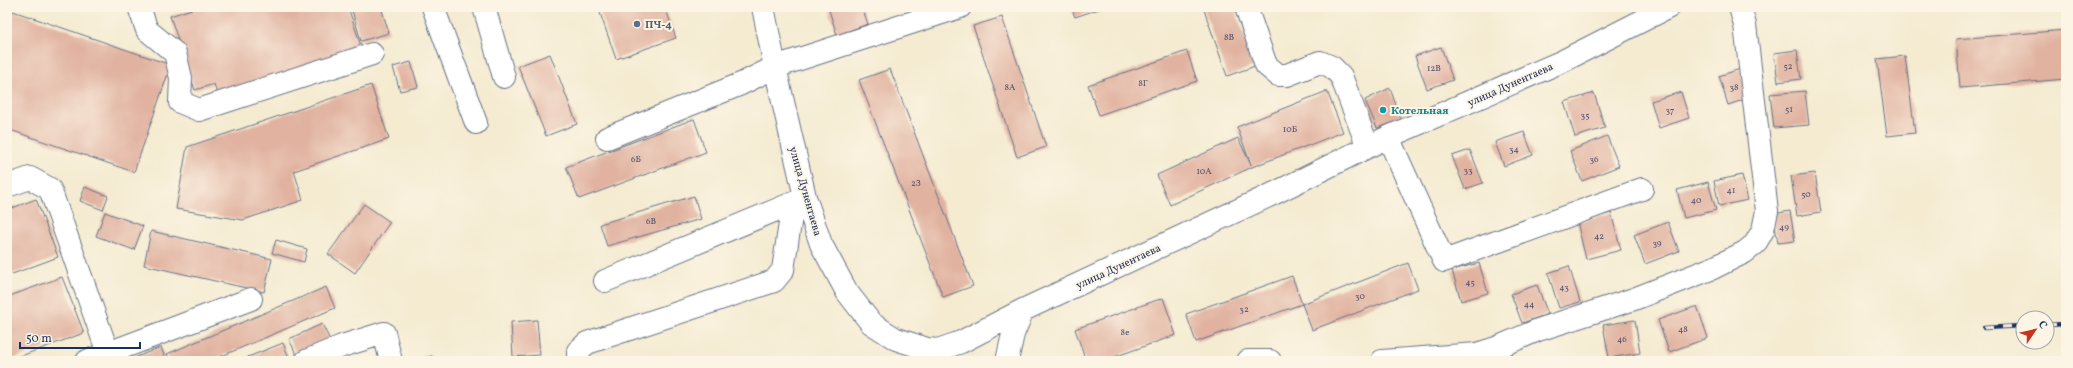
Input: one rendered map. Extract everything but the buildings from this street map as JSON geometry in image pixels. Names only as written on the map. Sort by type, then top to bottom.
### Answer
[{"type":"street","points":[[139,7],[139,12],[147,30],[175,52],[181,78],[180,102],[199,110],[372,54]]},
{"type":"street","points":[[433,7],[476,123]]},
{"type":"street","points":[[484,7],[504,77]]},
{"type":"street","name":"улица Дунентаева","points":[[763,7],[799,200],[821,244],[847,292],[871,323],[896,339],[927,348],[945,356],[961,342],[1023,310],[1275,193],[1388,137],[1563,61],[1669,7]]},
{"type":"street","points":[[607,138],[740,84],[775,67],[960,7]]},
{"type":"street","points":[[1246,7],[1266,65],[1278,75],[1287,75],[1320,62],[1336,71],[1341,76],[1368,147]]},
{"type":"street","points":[[1382,361],[1477,354],[1496,348],[1538,330],[1634,299],[1713,268],[1745,252],[1755,244],[1763,230],[1767,212],[1745,26],[1740,7]]},
{"type":"street","points":[[1388,137],[1444,261],[1642,189]]},
{"type":"street","points":[[7,186],[30,178],[50,189],[108,353]]},
{"type":"street","points":[[605,281],[799,200]]},
{"type":"street","points":[[578,361],[578,352],[587,343],[774,281],[784,270],[799,200]]},
{"type":"street","points":[[87,361],[251,299]]},
{"type":"street","points":[[1007,361],[1013,334],[1023,310]]},
{"type":"street","points":[[306,361],[342,346],[384,333],[391,361]]},
{"type":"street","points":[[1248,361],[1270,361]]},
{"type":"railway","points":[[2055,325],[2066,324]]},
{"type":"railway","points":[[1984,328],[2015,326]]},
{"type":"place","name":"ПЧ-4","points":[[637,24]]},
{"type":"place","name":"Котельная","points":[[1383,110]]}]
